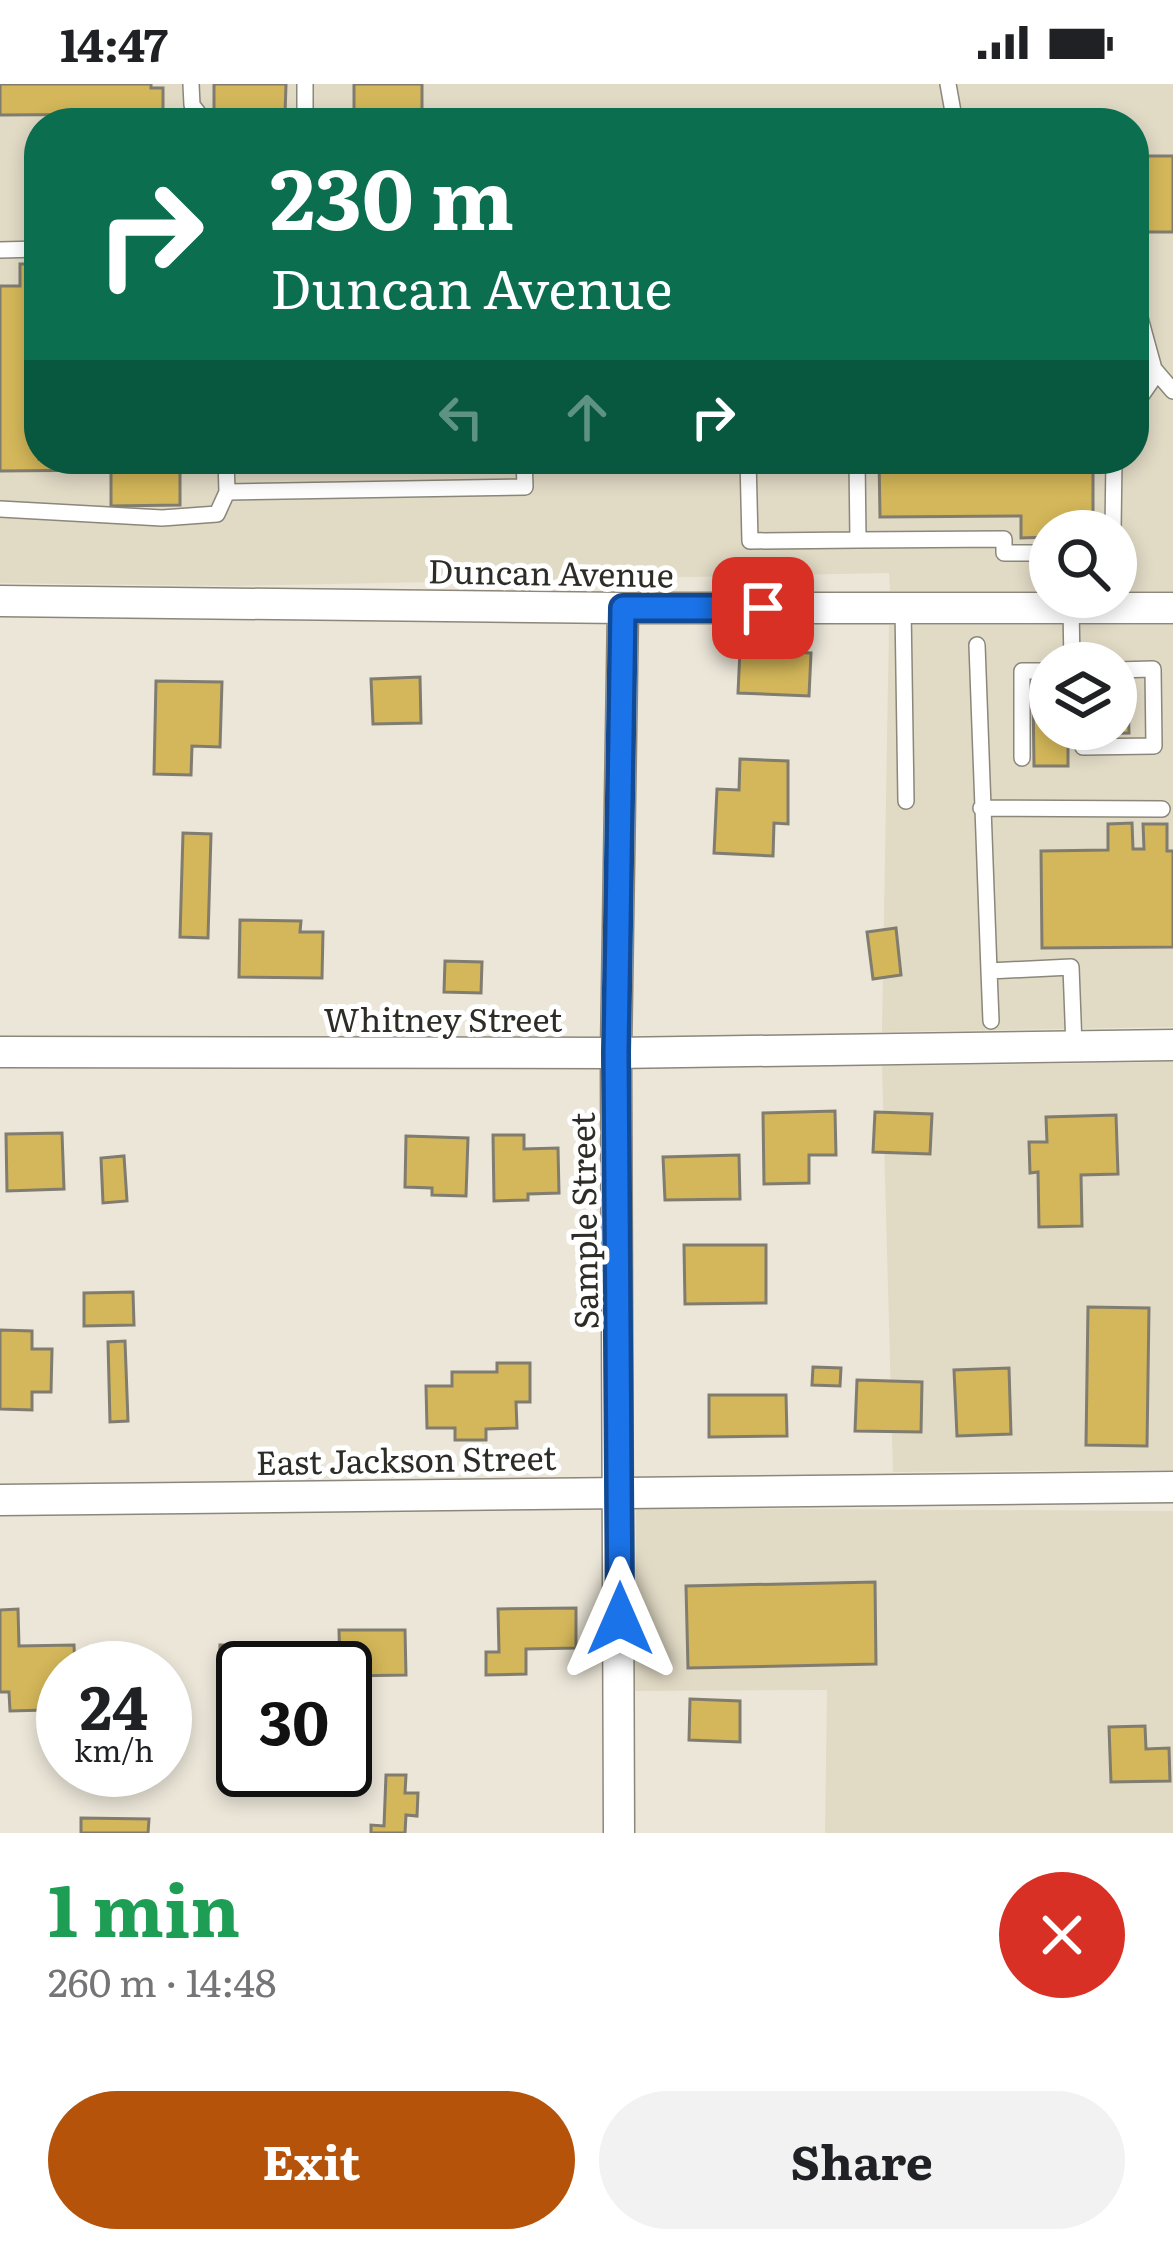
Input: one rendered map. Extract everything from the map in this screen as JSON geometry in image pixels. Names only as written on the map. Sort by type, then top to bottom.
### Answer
[{"type":"street","name":"Duncan Avenue","points":[[0,601],[1029,608]]},
{"type":"street","name":"Duncan Avenue","points":[[1137,605],[1173,608]]},
{"type":"street","name":"Sample Street","points":[[620,1833],[616,1053],[623,608]]},
{"type":"street","name":"Whitney Street","points":[[0,1052],[616,1053],[1173,1045]]},
{"type":"street","name":"East Jackson Street","points":[[0,1500],[1173,1487]]},
{"type":"lane","points":[[1149,346],[1157,373],[1173,391]]},
{"type":"lane","points":[[1149,384],[1157,373]]},
{"type":"lane","points":[[0,509],[162,518],[217,514],[227,493],[226,474]]},
{"type":"lane","points":[[227,493],[525,487],[525,474]]},
{"type":"lane","points":[[748,474],[750,541],[1004,539],[1004,553],[1029,553]]},
{"type":"lane","points":[[857,474],[858,540]]},
{"type":"lane","points":[[1113,510],[1114,474]]},
{"type":"lane","points":[[903,608],[906,801]]},
{"type":"lane","points":[[977,645],[991,1021]]},
{"type":"lane","points":[[1137,670],[1153,670],[1154,746],[1137,746]]},
{"type":"lane","points":[[1022,758],[1022,671],[1029,671]]},
{"type":"lane","points":[[981,808],[1162,809]]},
{"type":"lane","points":[[988,970],[1071,967],[1074,1046]]},
{"type":"shaded area","points":[[0,84],[1173,84],[1173,591],[1137,591],[1137,510],[1029,510],[1029,591],[890,591],[889,573],[235,586],[0,583]]},
{"type":"shaded area","points":[[889,625],[1173,625],[1173,1027],[882,1032]]},
{"type":"shaded area","points":[[1173,1062],[1173,1470],[893,1472],[882,1066]]},
{"type":"shaded area","points":[[636,1508],[1173,1511],[1173,1833],[825,1833],[827,1690],[635,1691]]},
{"type":"building","points":[[0,84],[151,84],[151,88],[163,88],[163,108],[24,108],[24,115],[0,115]]},
{"type":"building","points":[[214,84],[286,84],[285,108],[214,108]]},
{"type":"building","points":[[354,84],[422,84],[422,108],[354,108]]},
{"type":"building","points":[[1149,156],[1173,156],[1173,232],[1149,232]]},
{"type":"building","points":[[20,264],[24,264],[24,471],[0,471],[0,286],[20,286]]},
{"type":"building","points":[[111,474],[180,474],[180,505],[111,506]]},
{"type":"building","points":[[879,474],[1093,474],[1093,510],[1029,510],[1029,538],[1021,538],[1021,516],[880,517]]},
{"type":"building","points":[[740,650],[811,653],[809,696],[738,693]]},
{"type":"building","points":[[420,677],[421,723],[373,724],[371,679]]},
{"type":"building","points":[[156,681],[222,682],[220,747],[192,746],[191,775],[154,774]]},
{"type":"building","points":[[1034,750],[1068,750],[1068,766],[1034,766]]},
{"type":"building","points":[[740,759],[788,761],[788,824],[774,823],[773,856],[714,853],[717,789],[739,790]]},
{"type":"building","points":[[1132,823],[1133,849],[1144,849],[1143,824],[1167,824],[1167,851],[1173,851],[1173,947],[1042,948],[1041,851],[1108,850],[1108,824]]},
{"type":"building","points":[[183,833],[211,834],[208,938],[180,937]]},
{"type":"building","points":[[240,920],[301,921],[300,932],[323,932],[322,978],[239,977]]},
{"type":"building","points":[[896,928],[901,975],[873,979],[867,932]]},
{"type":"building","points":[[445,961],[482,962],[481,993],[444,992]]},
{"type":"building","points":[[835,1111],[836,1155],[809,1155],[809,1183],[764,1184],[763,1113]]},
{"type":"building","points":[[875,1112],[932,1114],[930,1154],[873,1152]]},
{"type":"building","points":[[1116,1115],[1118,1174],[1081,1175],[1082,1226],[1039,1227],[1038,1172],[1030,1173],[1029,1142],[1047,1142],[1046,1117]]},
{"type":"building","points":[[62,1133],[64,1189],[7,1191],[6,1134]]},
{"type":"building","points":[[493,1135],[524,1135],[524,1149],[558,1148],[559,1193],[494,1201]]},
{"type":"building","points":[[406,1136],[468,1138],[466,1196],[432,1195],[432,1188],[405,1187]]},
{"type":"building","points":[[739,1155],[740,1199],[665,1200],[663,1157]]},
{"type":"building","points":[[124,1156],[127,1201],[103,1203],[101,1158]]},
{"type":"building","points":[[684,1245],[766,1245],[766,1303],[685,1304]]},
{"type":"building","points":[[133,1292],[134,1325],[84,1326],[84,1293]]},
{"type":"building","points":[[1088,1307],[1149,1308],[1147,1446],[1086,1445]]},
{"type":"building","points":[[0,1330],[32,1331],[32,1349],[52,1349],[51,1392],[32,1392],[32,1410],[0,1409]]},
{"type":"building","points":[[125,1341],[128,1421],[110,1422],[108,1342]]},
{"type":"building","points":[[497,1363],[530,1363],[530,1402],[516,1402],[517,1428],[486,1429],[486,1440],[455,1440],[455,1428],[427,1428],[426,1386],[452,1386],[452,1372],[497,1372]]},
{"type":"building","points":[[813,1367],[841,1368],[840,1386],[812,1385]]},
{"type":"building","points":[[1009,1368],[1011,1434],[957,1436],[954,1370]]},
{"type":"building","points":[[857,1380],[922,1382],[921,1432],[855,1431]]},
{"type":"building","points":[[709,1395],[786,1395],[787,1436],[709,1437]]},
{"type":"building","points":[[875,1582],[876,1664],[688,1668],[686,1586]]},
{"type":"building","points":[[576,1608],[576,1648],[526,1649],[526,1674],[486,1675],[486,1652],[499,1652],[498,1609]]},
{"type":"building","points":[[18,1609],[19,1646],[36,1646],[36,1710],[10,1711],[9,1692],[0,1692],[0,1610]]},
{"type":"building","points":[[339,1630],[405,1630],[406,1675],[372,1676],[372,1641],[339,1641]]},
{"type":"building","points":[[690,1699],[740,1701],[740,1742],[689,1740]]},
{"type":"building","points":[[1145,1726],[1146,1749],[1169,1748],[1170,1781],[1111,1782],[1109,1727]]},
{"type":"building","points":[[386,1775],[406,1775],[405,1793],[418,1793],[417,1816],[406,1815],[405,1833],[371,1833],[371,1825],[384,1826]]},
{"type":"building","points":[[81,1818],[149,1819],[148,1833],[81,1833]]},
{"type":"route","points":[[620,1619],[616,1053],[623,608],[763,608]]}]
